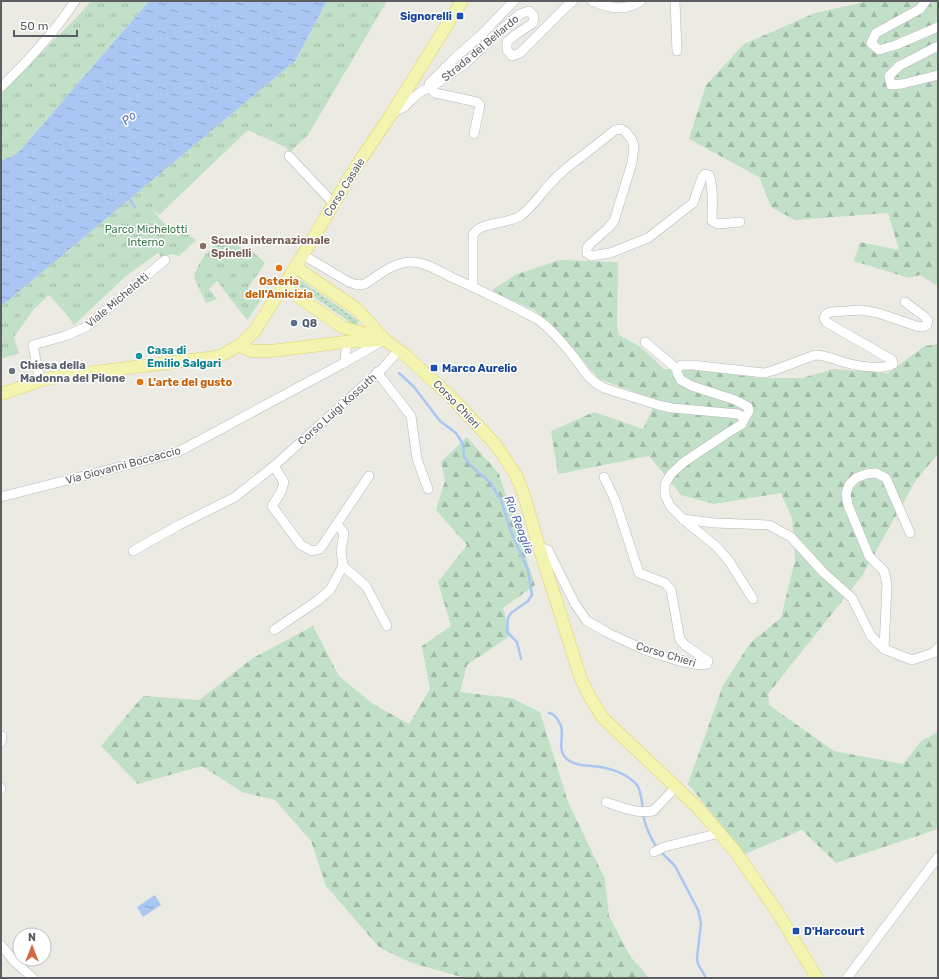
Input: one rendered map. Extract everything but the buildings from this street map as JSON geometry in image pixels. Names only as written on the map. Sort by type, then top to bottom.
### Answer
[{"type":"main road","name":"Corso Casale","points":[[1,394],[42,380],[62,376],[216,357],[240,346],[254,332],[303,255],[355,168],[392,113],[462,1]]},
{"type":"main road","points":[[295,267],[357,309],[385,340]]},
{"type":"main road","points":[[283,286],[342,327],[385,340]]},
{"type":"main road","points":[[336,323],[344,335],[346,342]]},
{"type":"main road","points":[[240,346],[252,351],[271,351],[346,342],[385,340]]},
{"type":"main road","name":"Corso Chieri","points":[[385,340],[428,374],[494,443],[502,454],[516,475],[524,495],[581,679],[591,699],[603,718],[698,808],[735,851],[778,913],[817,978]]},
{"type":"street","points":[[428,88],[429,83],[456,56],[482,34],[514,1]]},
{"type":"street","name":"Strada del Bellardo","points":[[392,113],[403,108],[417,94],[464,64],[520,14],[529,11],[534,16],[533,23],[507,42],[507,50],[512,56],[520,54],[573,1]]},
{"type":"street","points":[[592,1],[605,6],[619,8],[631,7],[641,1]]},
{"type":"street","points":[[675,1],[677,51]]},
{"type":"street","points":[[926,1],[920,9],[876,33],[870,43],[879,50],[896,45],[938,28]]},
{"type":"street","points":[[1,87],[22,67],[57,27],[72,4]]},
{"type":"street","points":[[938,46],[899,66],[889,76],[891,85],[938,76]]},
{"type":"street","name":"Strada del Bellardo","points":[[428,88],[435,93],[477,102],[480,105],[474,134]]},
{"type":"street","points":[[473,287],[473,235],[475,232],[486,226],[515,219],[521,216],[551,182],[614,130],[621,129],[626,132],[632,140],[634,146],[632,163],[614,221],[587,248],[587,253],[591,256],[610,254],[648,238],[693,203],[702,178],[705,174],[709,175],[711,179],[712,221],[718,224],[740,222]]},
{"type":"street","points":[[289,156],[334,204]]},
{"type":"street","points":[[303,255],[354,284],[360,285],[365,284],[390,267],[402,263],[411,262],[425,265],[537,319],[544,324],[573,356],[591,379],[596,384],[604,388],[658,405],[672,408],[732,413],[738,414],[744,419]]},
{"type":"street","name":"Viale Michelotti","points":[[42,380],[38,372],[33,345],[65,336],[86,327],[165,260]]},
{"type":"street","points":[[677,369],[681,365],[692,365],[764,373],[815,355],[821,355],[863,367],[890,366],[893,364],[892,360],[826,322],[824,318],[826,314],[831,312],[860,310],[916,326],[922,327],[926,325],[928,321],[925,317],[905,302]]},
{"type":"street","name":"Via Giovanni Boccaccio","points":[[1,497],[178,452],[385,340]]},
{"type":"street","points":[[345,363],[346,342]]},
{"type":"street","points":[[645,342],[677,369],[680,380],[692,386],[735,400],[748,407],[749,411],[742,424],[684,462],[671,474],[665,484],[665,495],[670,506],[683,519],[717,547],[729,561],[753,599]]},
{"type":"street","name":"Corso Luigi Kossuth","points":[[133,552],[179,525],[235,497],[274,466],[383,368],[399,350]]},
{"type":"street","points":[[377,372],[411,416],[417,460],[428,489]]},
{"type":"street","points":[[274,466],[284,482],[281,492],[272,506],[301,545],[312,551],[320,549],[369,476]]},
{"type":"street","points":[[884,649],[887,584],[884,571],[869,556],[848,505],[846,494],[850,484],[856,478],[866,474],[876,473],[886,478],[910,533]]},
{"type":"street","name":"Corso Chieri","points":[[539,547],[548,550],[575,604],[587,620],[608,633],[647,650],[679,661],[700,665],[707,664],[708,661],[680,640],[671,590],[665,583],[640,574],[615,500],[604,476]]},
{"type":"street","points":[[683,519],[714,523],[769,525],[791,537],[823,572],[852,598],[871,636],[884,649],[912,660],[933,653],[938,648]]},
{"type":"street","points":[[274,630],[317,601],[330,590],[343,566],[341,551],[344,533],[337,524]]},
{"type":"street","points":[[343,566],[366,586],[387,626]]},
{"type":"street","points":[[1,736],[1,742]]},
{"type":"street","points":[[606,802],[628,810],[649,812],[653,811],[676,787]]},
{"type":"street","points":[[654,852],[664,847],[720,833]]},
{"type":"street","points":[[847,978],[938,857]]},
{"type":"street","points":[[1,945],[14,961],[33,978]]},
{"type":"green space","points":[[91,1],[149,1],[16,155],[1,161],[1,93],[80,14]]},
{"type":"green space","name":"Parco Michelotti Interno","points":[[327,1],[387,1],[308,135],[290,152],[285,147],[248,130],[159,215],[152,209],[177,236],[183,231],[196,240],[179,256],[173,254],[161,257],[158,253],[126,276],[74,325],[49,295],[34,309],[14,337],[19,353],[1,359],[1,305],[295,61]]},
{"type":"green space","points":[[869,1],[938,1],[938,286],[920,275],[909,278],[854,261],[860,242],[899,250],[888,213],[795,220],[771,207],[759,177],[689,139],[706,85],[744,44],[815,13]]},
{"type":"green space","points":[[225,236],[244,250],[248,247],[265,263],[248,288],[262,299],[247,320],[217,281],[209,289],[217,299],[206,303],[194,278],[195,272],[204,256]]},
{"type":"green space","points":[[560,260],[618,262],[617,327],[619,335],[641,347],[664,369],[695,369],[759,378],[802,378],[833,369],[888,373],[925,346],[938,344],[938,454],[916,480],[862,576],[768,694],[769,705],[834,751],[903,764],[921,741],[938,732],[938,829],[836,863],[802,830],[745,854],[688,784],[723,685],[751,642],[781,618],[795,560],[792,518],[781,493],[714,504],[681,495],[649,456],[558,474],[551,431],[594,412],[643,429],[657,400],[599,379],[552,325],[534,310],[493,292],[493,289],[517,274]]},
{"type":"green space","points":[[298,280],[358,320],[357,325],[354,325],[297,285],[296,282]]},
{"type":"green space","points":[[467,437],[499,474],[535,585],[503,608],[511,635],[467,665],[460,692],[511,698],[540,712],[568,802],[605,879],[609,916],[630,956],[649,978],[465,978],[412,963],[380,948],[326,886],[311,841],[275,800],[242,792],[202,766],[138,784],[101,746],[143,696],[199,700],[253,658],[313,626],[339,676],[373,704],[409,724],[430,689],[422,646],[451,626],[438,582],[467,545],[436,510],[445,481],[441,462]]},
{"type":"water","name":"Po","points":[[149,1],[327,1],[295,61],[1,305],[1,161],[17,154]]},
{"type":"water","points":[[155,895],[161,905],[143,917],[137,907]]},
{"type":"waterway","name":"Rio Reaglie","points":[[128,197],[135,207]]},
{"type":"waterway","name":"Rio Reaglie","points":[[399,373],[414,387],[440,421],[456,433],[463,444],[464,457],[472,467],[490,482],[501,500],[511,532],[528,570],[532,595],[528,601],[511,613],[508,618],[507,632],[517,642],[521,659]]},
{"type":"waterway","name":"Rio Reaglie","points":[[549,713],[555,716],[561,725],[561,749],[564,756],[577,764],[611,769],[628,777],[638,787],[643,809]]},
{"type":"waterway","name":"Rio Reaglie","points":[[643,814],[648,832],[657,848]]},
{"type":"waterway","name":"Rio Reaglie","points":[[660,851],[675,866],[698,910],[701,923],[697,958],[698,964],[706,978]]},
{"type":"place","name":"Signorelli","points":[[460,16]]},
{"type":"place","name":"Scuola internazionale Spinelli","points":[[203,246]]},
{"type":"place","name":"Osteria dell'Amicizia","points":[[279,268]]},
{"type":"place","name":"Q8","points":[[294,323]]},
{"type":"place","name":"Casa di Emilio Salgari","points":[[139,356]]},
{"type":"place","name":"Marco Aurelio","points":[[434,368]]},
{"type":"place","name":"Chiesa della Madonna del Pilone","points":[[12,371]]},
{"type":"place","name":"L'arte del gusto","points":[[140,382]]},
{"type":"place","name":"D'Harcourt","points":[[796,931]]}]
